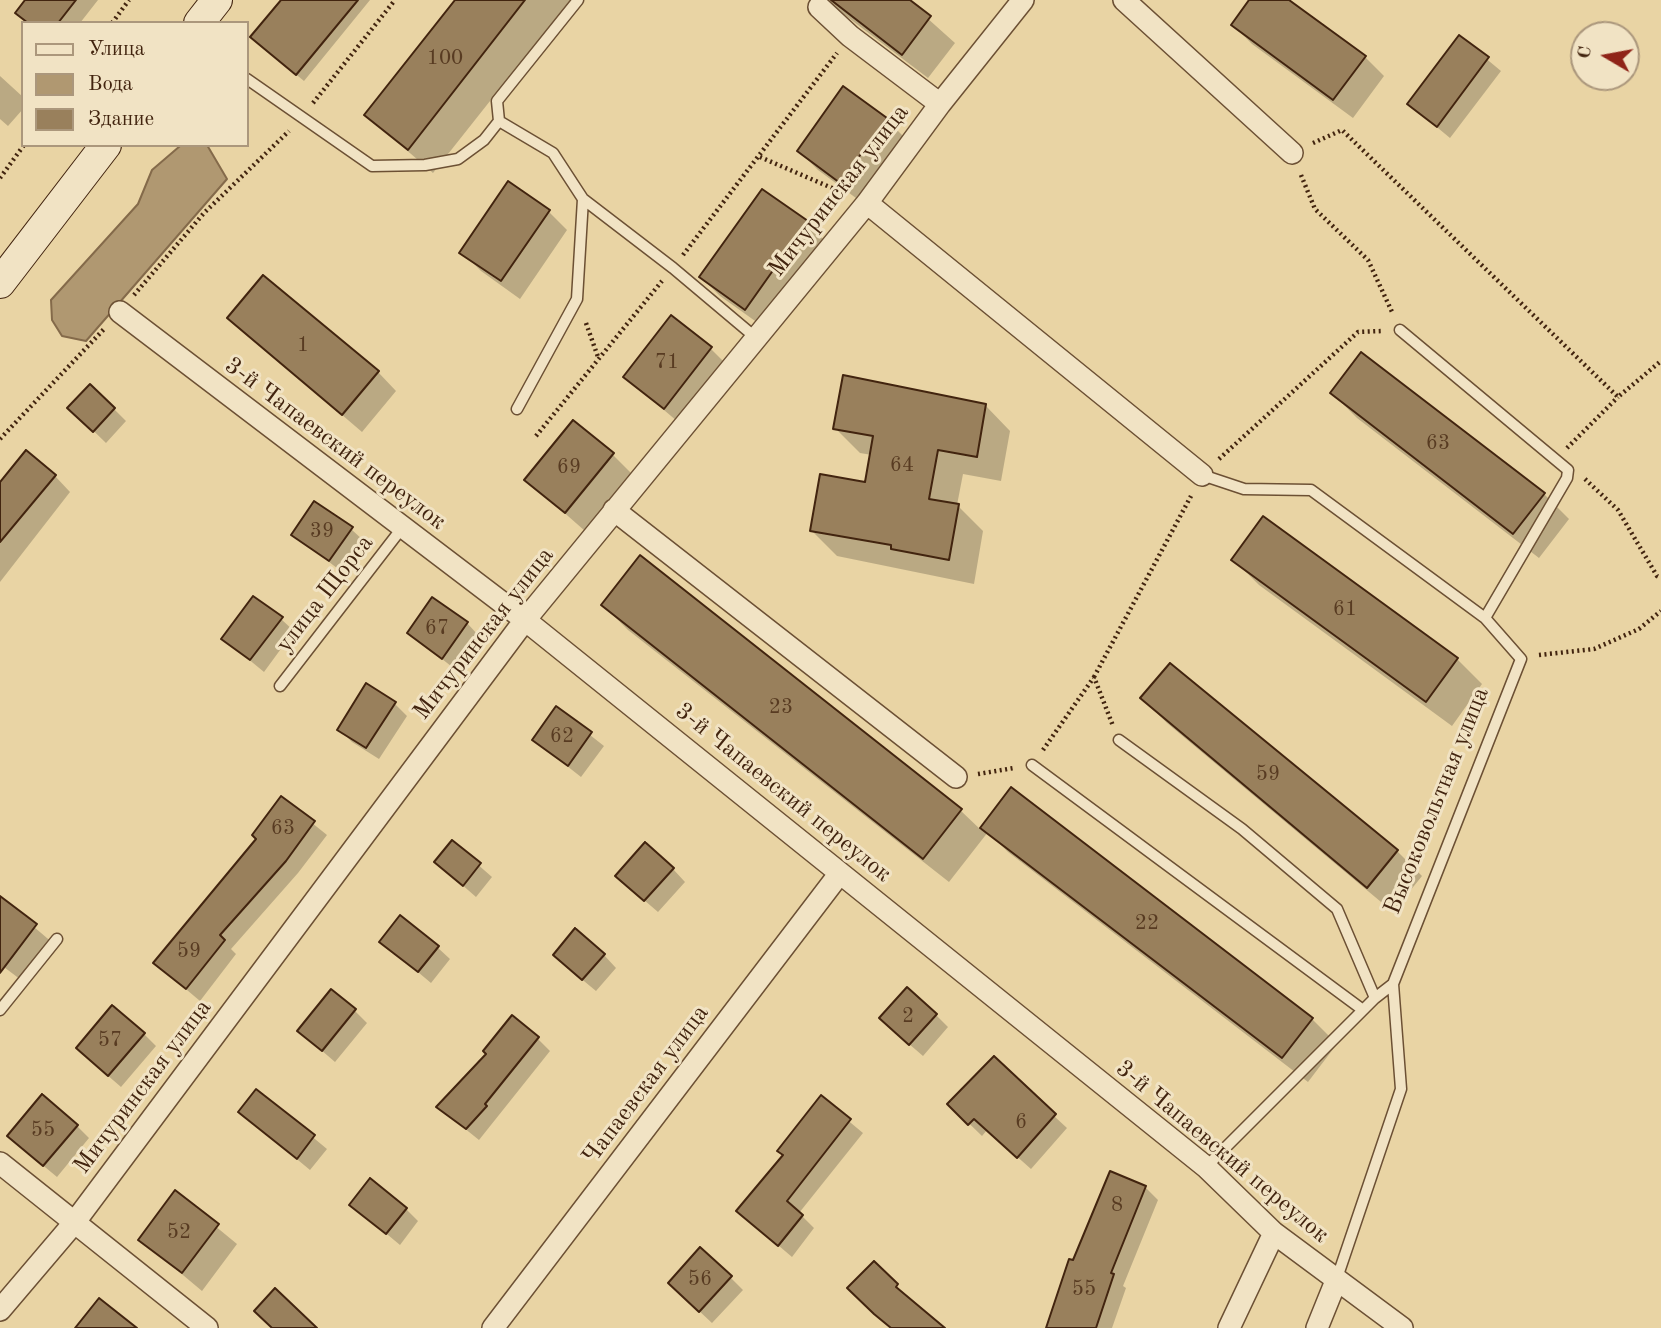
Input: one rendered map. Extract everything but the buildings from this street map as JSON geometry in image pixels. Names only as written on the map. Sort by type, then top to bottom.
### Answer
[{"type":"main road","points":[[201,21],[217,0]]},
{"type":"main road","points":[[0,283],[104,147]]},
{"type":"street","name":"Мичуринская улица","points":[[0,1310],[74,1223],[525,620],[867,203],[940,104],[1023,0]]},
{"type":"street","points":[[1124,0],[1292,153]]},
{"type":"street","points":[[819,7],[850,36],[940,104]]},
{"type":"street","points":[[867,203],[1202,475]]},
{"type":"street","name":"3-й Чапаевский переулок","points":[[120,312],[525,620],[1206,1167],[1274,1233],[1402,1328]]},
{"type":"street","points":[[614,510],[956,777]]},
{"type":"street","name":"Чапаевская улица","points":[[493,1328],[840,873]]},
{"type":"street","points":[[0,1163],[207,1328]]},
{"type":"street","points":[[1229,1328],[1274,1233]]},
{"type":"street","name":"Высоковольтная улица","points":[[1317,1328],[1336,1281]]},
{"type":"lane","points":[[248,80],[372,166],[425,166],[458,159],[484,140],[499,121],[497,101],[578,0]]},
{"type":"lane","points":[[499,121],[553,153],[583,199],[673,268],[755,337]]},
{"type":"lane","points":[[517,408],[577,299],[583,199]]},
{"type":"lane","points":[[1400,330],[1569,470],[1567,478],[1485,618]]},
{"type":"lane","points":[[1202,475],[1244,489],[1311,490],[1485,618],[1521,659]]},
{"type":"lane","name":"улица Щорса","points":[[280,686],[402,528]]},
{"type":"lane","name":"Высоковольтная улица","points":[[1336,1281],[1401,1089],[1393,984],[1521,659]]},
{"type":"lane","points":[[1119,740],[1242,829],[1337,909],[1375,998]]},
{"type":"lane","points":[[1032,765],[1363,1010]]},
{"type":"lane","points":[[0,1010],[57,939]]},
{"type":"lane","points":[[1206,1167],[1375,998],[1393,984]]},
{"type":"path","points":[[113,21],[129,0]]},
{"type":"path","points":[[0,439],[120,312],[204,214],[303,117],[395,0]]},
{"type":"path","points":[[536,436],[598,356],[673,268],[850,36]]},
{"type":"path","points":[[956,777],[1032,765],[1094,677],[1202,475],[1358,332],[1400,330],[1368,260],[1315,209],[1292,153],[1342,130],[1618,397]]},
{"type":"path","points":[[0,178],[23,147]]},
{"type":"path","points":[[760,157],[867,203]]},
{"type":"path","points":[[577,299],[598,356]]},
{"type":"path","points":[[1557,459],[1618,397],[1661,361]]},
{"type":"path","points":[[1567,478],[1589,479],[1606,495],[1618,510],[1657,576],[1661,578]]},
{"type":"path","points":[[1521,659],[1567,650],[1594,649],[1639,629],[1661,611]]},
{"type":"path","points":[[1094,677],[1119,740]]},
{"type":"water","points":[[179,147],[208,147],[227,179],[86,341],[62,336],[52,320],[51,300],[138,204],[152,170]]}]
